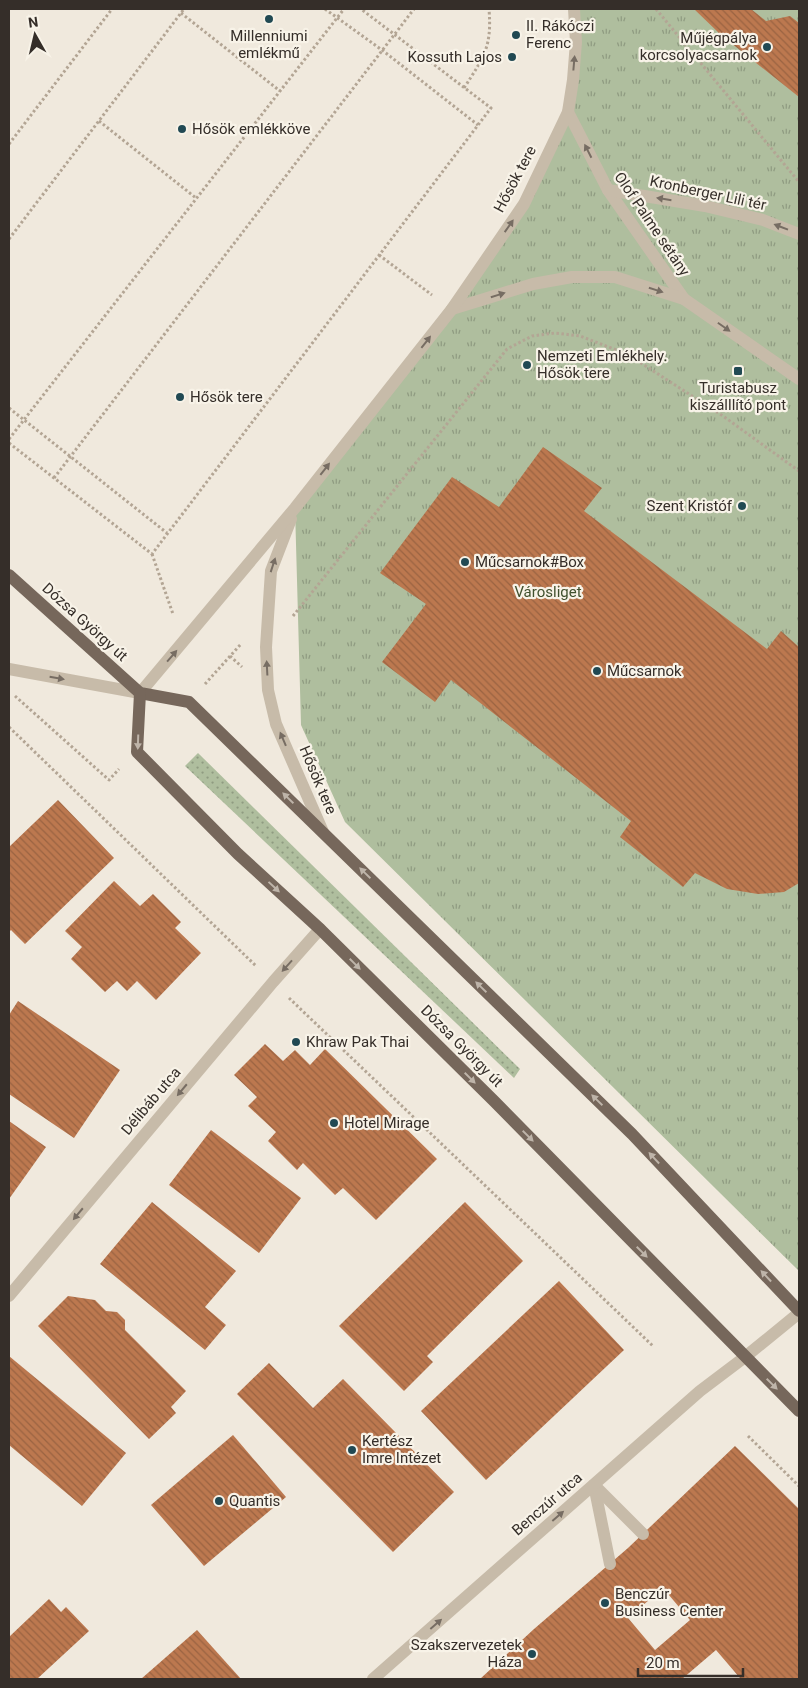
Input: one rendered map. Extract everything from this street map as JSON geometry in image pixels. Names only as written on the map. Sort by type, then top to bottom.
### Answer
[{"type":"main road","name":"Dózsa György út","points":[[9,575],[140,693],[137,752],[238,854],[320,930],[501,1108],[799,1411]]},
{"type":"main road","points":[[140,693],[189,702],[632,1134],[799,1312]]},
{"type":"street","name":"Hősök tere","points":[[140,693],[295,508],[452,309],[524,204],[568,112],[576,42],[574,9]]},
{"type":"street","name":"Olof Palme sétány","points":[[568,112],[608,190],[684,299]]},
{"type":"street","name":"Kronberger Lili tér","points":[[608,190],[705,206],[763,220],[799,234]]},
{"type":"street","name":"Olof Palme sétány","points":[[452,309],[533,284],[572,277],[615,277],[684,299],[799,379]]},
{"type":"street","name":"Hősök tere","points":[[295,508],[271,570],[266,647],[268,690],[276,724],[323,832]]},
{"type":"street","points":[[9,669],[140,693]]},
{"type":"street","name":"Délibáb utca","points":[[9,1296],[273,982],[320,930]]},
{"type":"street","name":"Benczúr utca","points":[[373,1679],[700,1391],[799,1312]]},
{"type":"street","points":[[594,1485],[643,1534]]},
{"type":"street","points":[[594,1485],[610,1564]]},
{"type":"path","points":[[9,144],[112,9]]},
{"type":"path","points":[[9,239],[184,9]]},
{"type":"path","points":[[325,9],[382,50],[478,125]]},
{"type":"path","points":[[9,439],[344,9]]},
{"type":"path","points":[[152,554],[491,108],[361,9]]},
{"type":"path","points":[[54,478],[414,9]]},
{"type":"path","points":[[464,88],[483,59],[487,47],[490,36],[489,9]]},
{"type":"path","points":[[656,9],[799,182]]},
{"type":"path","points":[[181,13],[280,91]]},
{"type":"path","points":[[99,120],[196,198]]},
{"type":"path","points":[[379,255],[432,296]]},
{"type":"path","points":[[292,618],[507,349],[532,336],[555,333],[580,336],[627,354],[723,416],[799,471]]},
{"type":"path","points":[[9,408],[167,533]]},
{"type":"path","points":[[9,443],[152,554],[175,619]]},
{"type":"path","points":[[189,702],[242,642]]},
{"type":"path","points":[[13,694],[109,780]]},
{"type":"path","points":[[9,727],[654,1347]]},
{"type":"path","points":[[748,1436],[799,1486]]},
{"type":"green space","name":"Városliget","points":[[574,9],[799,9],[799,1271],[345,822],[301,725],[295,508],[524,204],[568,112]]},
{"type":"green space","points":[[198,753],[520,1069],[514,1078],[185,766]]},
{"type":"building","name":"Műjégpálya korcsolyacsarnok","points":[[694,9],[751,9],[766,21],[790,16],[799,23],[799,97],[721,35]]},
{"type":"building","name":"Műcsarnok","points":[[543,447],[602,488],[584,511],[767,649],[781,631],[799,647],[799,883],[784,892],[758,894],[727,889],[695,873],[683,887],[620,837],[631,821],[451,680],[435,702],[382,662],[426,604],[380,573],[452,477],[499,507]]},
{"type":"building","points":[[58,800],[114,858],[25,944],[11,930],[9,932],[9,847]]},
{"type":"building","points":[[114,881],[140,906],[153,894],[181,922],[175,928],[201,953],[156,1000],[137,981],[127,991],[117,981],[105,992],[71,959],[82,947],[65,931]]},
{"type":"building","points":[[18,1001],[120,1070],[74,1138],[9,1094],[9,1015]]},
{"type":"building","points":[[265,1044],[283,1061],[295,1050],[310,1065],[325,1049],[437,1159],[376,1220],[343,1188],[335,1195],[303,1163],[297,1170],[268,1141],[276,1132],[248,1106],[257,1097],[234,1075]]},
{"type":"building","points":[[9,1121],[46,1147],[9,1199]]},
{"type":"building","points":[[211,1130],[301,1198],[259,1253],[169,1185]]},
{"type":"building","points":[[152,1202],[236,1271],[205,1307],[226,1325],[205,1350],[100,1264]]},
{"type":"building","points":[[465,1202],[523,1261],[427,1356],[433,1362],[404,1391],[339,1326]]},
{"type":"building","points":[[559,1281],[624,1350],[486,1480],[421,1411]]},
{"type":"building","points":[[68,1296],[95,1300],[106,1311],[117,1312],[125,1320],[125,1330],[186,1391],[171,1407],[176,1413],[149,1439],[38,1326]]},
{"type":"building","points":[[9,1356],[126,1453],[82,1506],[9,1445]]},
{"type":"building","name":"Kertész Imre Intézet","points":[[269,1363],[313,1408],[343,1379],[454,1492],[393,1552],[237,1394]]},
{"type":"building","name":"Quantis","points":[[233,1435],[286,1497],[204,1566],[151,1505]]},
{"type":"building","points":[[735,1446],[799,1509],[799,1679],[739,1679],[716,1650],[682,1679],[480,1679],[534,1629],[628,1548]],"holes":[[[663,1588],[690,1620],[655,1650],[628,1618]]]},
{"type":"building","points":[[49,1599],[61,1612],[66,1607],[89,1631],[37,1679],[9,1679],[9,1637]]},
{"type":"building","points":[[197,1630],[241,1679],[141,1679]]},
{"type":"place","name":"Millenniumi emlékmű","points":[[269,19]]},
{"type":"place","name":"II. Rákóczi Ferenc","points":[[516,35]]},
{"type":"place","name":"Műjégpálya korcsolyacsarnok","points":[[767,47]]},
{"type":"place","name":"Kossuth Lajos","points":[[512,57]]},
{"type":"place","name":"Hősök emlékköve","points":[[182,129]]},
{"type":"place","name":"Nemzeti Emlékhely. Hősök tere","points":[[527,365]]},
{"type":"place","name":"Turistabusz kiszálllító pont","points":[[738,371]]},
{"type":"place","name":"Hősök tere","points":[[180,397]]},
{"type":"place","name":"Szent Kristóf","points":[[742,506]]},
{"type":"place","name":"Műcsarnok#Box","points":[[465,562]]},
{"type":"place","name":"Műcsarnok","points":[[597,671]]},
{"type":"place","name":"Khraw Pak Thai","points":[[296,1042]]},
{"type":"place","name":"Hotel Mirage","points":[[334,1123]]},
{"type":"place","name":"Kertész Imre Intézet","points":[[352,1450]]},
{"type":"place","name":"Quantis","points":[[219,1501]]},
{"type":"place","name":"Benczúr Business Center","points":[[605,1603]]},
{"type":"place","name":"Szakszervezetek Háza","points":[[532,1654]]}]
